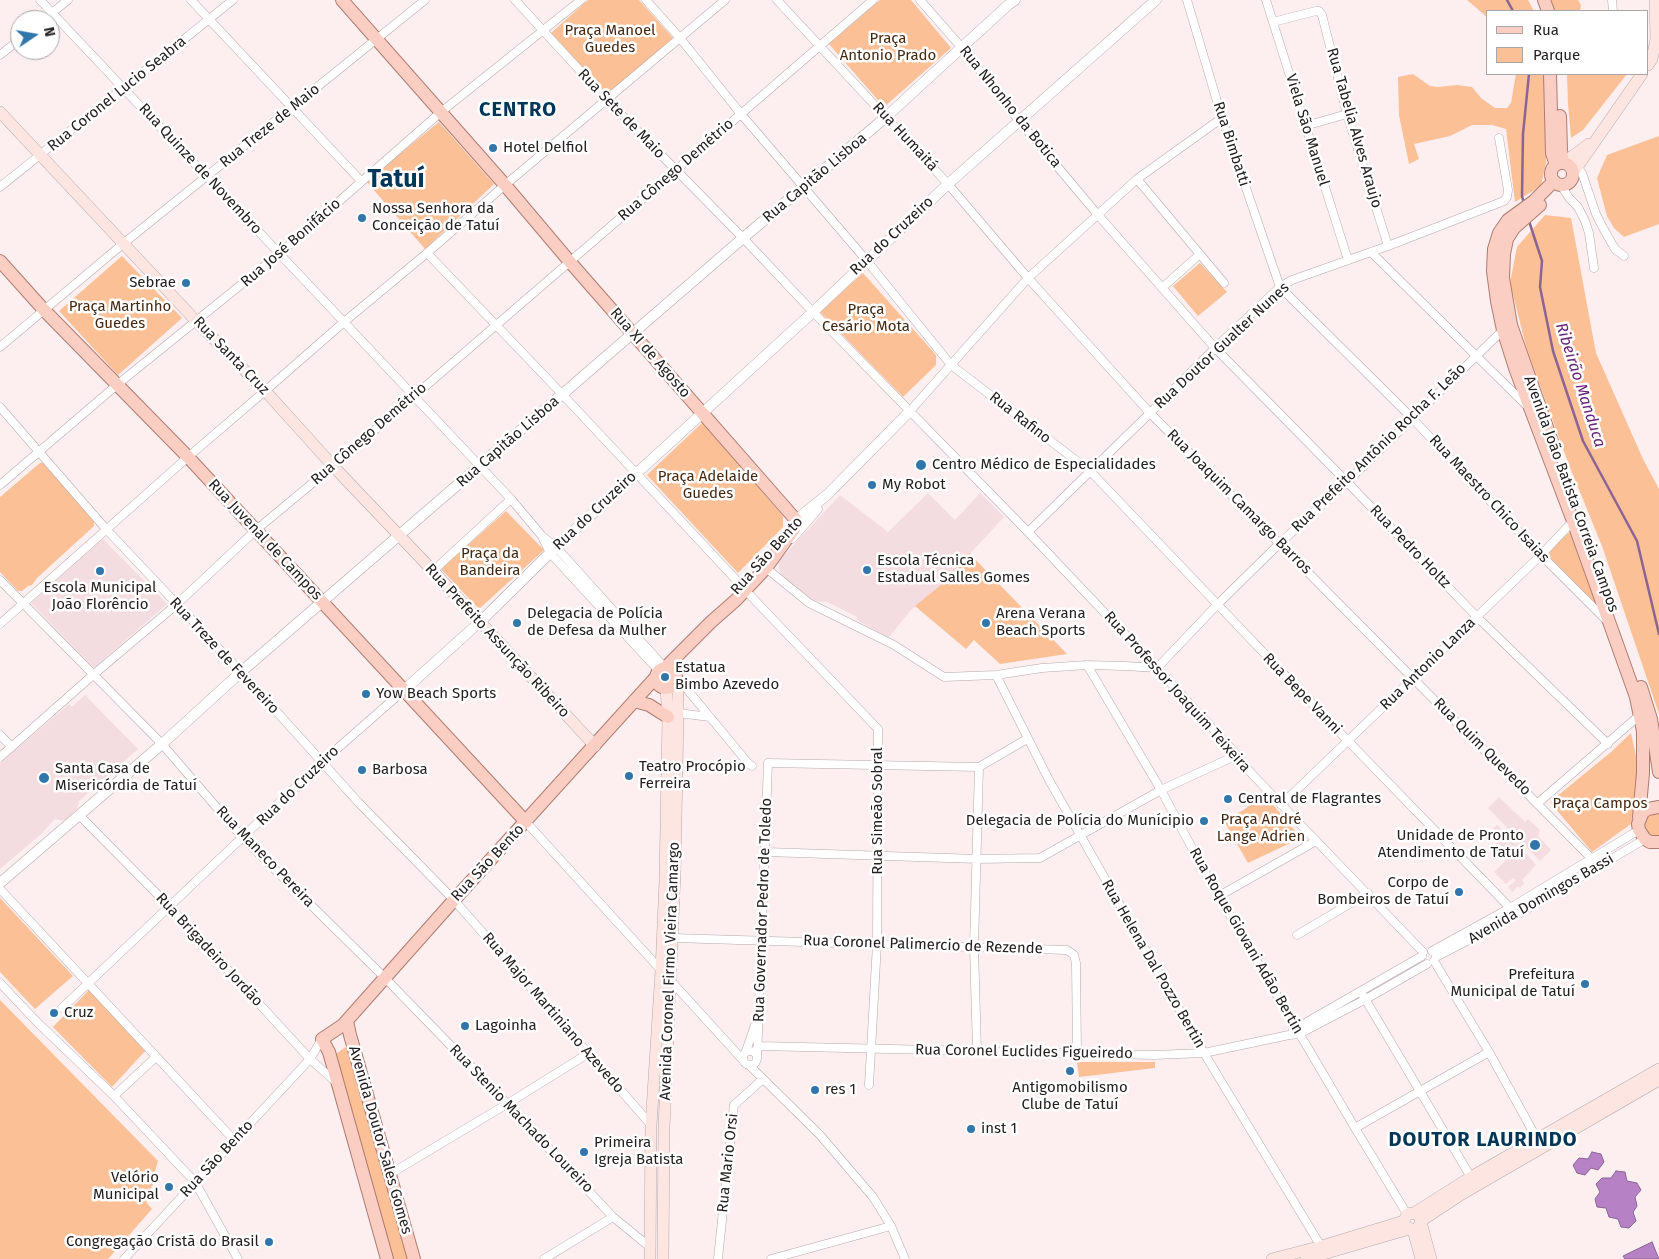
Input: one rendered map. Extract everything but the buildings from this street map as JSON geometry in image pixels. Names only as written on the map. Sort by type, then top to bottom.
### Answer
[{"type":"main road","points":[[342,0],[441,112]]},
{"type":"main road","points":[[1649,64],[1652,59],[1656,39],[1655,0]]},
{"type":"main road","points":[[1550,75],[1552,153],[1560,164],[1570,166],[1575,170]]},
{"type":"main road","points":[[1558,75],[1561,140],[1560,164]]},
{"type":"main road","points":[[1598,136],[1552,172],[1558,183],[1570,182],[1575,170],[1641,75]]},
{"type":"main road","name":"Rua Santa Cruz","points":[[0,112],[399,536]]},
{"type":"main road","name":"Rua XI de Agosto","points":[[441,112],[796,520]]},
{"type":"main road","points":[[1561,140],[1573,150],[1582,149]]},
{"type":"main road","name":"Avenida João Batista Correia Campos","points":[[1558,183],[1535,205],[1522,214],[1508,220],[1499,232],[1494,249],[1493,272],[1503,330],[1612,627],[1641,714],[1643,731],[1641,829]]},
{"type":"main road","name":"Avenida João Batista Correia Campos","points":[[1522,214],[1507,239],[1504,254],[1503,278],[1511,325],[1647,704],[1658,757],[1659,772]]},
{"type":"main road","name":"Rua Juvenal de Campos","points":[[0,261],[44,310],[188,457],[526,822]]},
{"type":"main road","points":[[766,568],[796,526],[796,520]]},
{"type":"main road","name":"Rua São Bento","points":[[322,1039],[345,1023],[634,701],[666,678],[685,647],[743,587],[796,520]]},
{"type":"main road","name":"Rua Prefeito Assunção Ribeiro","points":[[399,536],[595,746]]},
{"type":"main road","name":"Rua São Bento","points":[[743,587],[766,568]]},
{"type":"main road","name":"Avenida Coronel Firmo Vieira Camargo","points":[[651,1254],[651,1126],[661,971],[673,715],[678,692],[666,678]]},
{"type":"main road","points":[[634,701],[673,715]]},
{"type":"main road","name":"Avenida Coronel Firmo Vieira Camargo","points":[[663,1253],[664,1128],[673,938],[673,715]]},
{"type":"main road","points":[[1643,773],[1658,757]]},
{"type":"main road","points":[[1659,807],[1648,809],[1641,829],[1650,842],[1659,842]]},
{"type":"main road","name":"Rua São Bento","points":[[329,1052],[339,1037],[345,1023]]},
{"type":"main road","name":"Avenida Doutor Sales Gomes","points":[[345,1023],[350,1034],[414,1259]]},
{"type":"main road","name":"Avenida Doutor Sales Gomes","points":[[322,1039],[329,1052],[387,1259]]},
{"type":"main road","points":[[1272,1259],[1322,1250],[1413,1221],[1537,1139],[1659,1069]]},
{"type":"main road","points":[[1473,1181],[1659,1080]]},
{"type":"main road","points":[[1413,1221],[1421,1259]]},
{"type":"main road","points":[[1413,1221],[1431,1259]]},
{"type":"main road","points":[[1306,1259],[1322,1250]]},
{"type":"street","name":"Rua Quinze de Novembro","points":[[40,0],[50,10]]},
{"type":"street","points":[[55,10],[68,0]]},
{"type":"street","points":[[191,0],[361,181]]},
{"type":"street","name":"Rua Coronel Lucio Seabra","points":[[0,187],[233,0]]},
{"type":"street","name":"Rua Treze de Maio","points":[[0,347],[124,243],[425,0]]},
{"type":"street","name":"Rua Sete de Maio","points":[[515,0],[542,32],[607,100],[910,411]]},
{"type":"street","name":"Rua José Bonifácio","points":[[0,485],[118,384],[280,254],[441,112],[581,0]]},
{"type":"street","name":"Rua Rafino","points":[[646,0],[680,38],[740,114],[867,261],[951,365],[1090,471]]},
{"type":"street","points":[[0,624],[344,322],[725,0]]},
{"type":"street","name":"Rua Humaitá","points":[[777,0],[948,184],[1028,278]]},
{"type":"street","name":"Rua Cônego Demétrio","points":[[0,757],[176,605],[256,530],[333,466],[873,0]]},
{"type":"street","name":"Rua Nhonho da Botica","points":[[920,0],[962,48],[1020,122],[1098,215],[1162,288]]},
{"type":"street","name":"Rua Capitão Lisboa","points":[[0,883],[562,394],[802,187],[886,118],[1015,0]]},
{"type":"street","name":"Rua do Cruzeiro","points":[[62,1008],[90,984],[322,762],[480,622],[553,550],[813,312],[948,184],[1156,0]]},
{"type":"street","name":"Rua Bimbatti","points":[[1187,0],[1222,118],[1280,287]]},
{"type":"street","name":"Viela São Manuel","points":[[1266,0],[1348,260]]},
{"type":"street","name":"Rua Tabelia Alves Araujo","points":[[1273,22],[1319,11],[1322,15],[1347,114],[1388,246]]},
{"type":"street","name":"Rua Quinze de Novembro","points":[[60,20],[511,499],[553,550],[666,678],[710,717],[752,766]]},
{"type":"street","points":[[0,55],[10,47]]},
{"type":"street","points":[[1305,126],[1347,114]]},
{"type":"street","points":[[910,411],[1028,278],[1137,179],[1222,118]]},
{"type":"street","name":"Rua Doutor Gualter Nunes","points":[[1028,532],[1215,348],[1280,287],[1292,280],[1388,246],[1504,201],[1508,190],[1499,138]]},
{"type":"street","points":[[1575,170],[1582,173],[1596,214],[1603,228],[1616,249],[1624,256]]},
{"type":"street","points":[[1137,179],[1224,283]]},
{"type":"street","points":[[1558,183],[1578,207],[1585,221],[1589,232],[1594,268]]},
{"type":"street","points":[[1371,252],[1532,411]]},
{"type":"street","points":[[427,253],[743,587]]},
{"type":"street","points":[[1162,288],[1200,254]]},
{"type":"street","name":"Rua Joaquim Camargo Barros","points":[[1028,278],[1150,413],[1413,679]]},
{"type":"street","name":"Rua Maestro Chico Isaias","points":[[1280,287],[1411,417],[1541,555],[1612,627]]},
{"type":"street","name":"Rua Pedro Holtz","points":[[1162,288],[1215,348],[1477,617],[1608,744]]},
{"type":"street","name":"Rua Prefeito Antônio Rocha F. Leão","points":[[1157,668],[1217,604],[1347,482],[1411,417],[1503,330]]},
{"type":"street","name":"Rua Treze de Fevereiro","points":[[0,407],[106,529],[241,672],[358,802],[454,900]]},
{"type":"street","name":"Rua São Bento","points":[[796,520],[828,494],[910,411]]},
{"type":"street","name":"Rua Professor Joaquim Teixeira","points":[[910,411],[1028,532],[1157,668],[1251,773],[1368,893],[1423,954],[1424,962],[1432,958]]},
{"type":"street","name":"Rua Bepe Vanni","points":[[1090,471],[1517,915]]},
{"type":"street","name":"Rua São Bento","points":[[766,568],[828,494]]},
{"type":"street","points":[[433,571],[511,499]]},
{"type":"street","name":"Rua Antonio Lanza","points":[[1281,804],[1541,555],[1573,521]]},
{"type":"street","points":[[766,568],[809,603],[894,645],[944,677],[996,675],[1042,668],[1087,666],[1157,668]]},
{"type":"street","name":"Rua Maneco Pereira","points":[[0,580],[162,744],[243,838],[386,978]]},
{"type":"street","name":"Rua Simeão Sobral","points":[[743,587],[878,729],[879,856],[877,944],[869,1085]]},
{"type":"street","name":"Rua Roque Giovani Adão Bertin","points":[[1087,666],[1161,790],[1219,896],[1297,1031],[1413,1221]]},
{"type":"street","name":"Rua Helena Dal Pozzo Bertin","points":[[996,675],[1080,835],[1204,1053],[1322,1250]]},
{"type":"street","name":"Rua Quim Quevedo","points":[[1413,679],[1592,859]]},
{"type":"street","points":[[1538,803],[1641,714]]},
{"type":"street","points":[[673,715],[710,717]]},
{"type":"street","points":[[0,735],[12,747]]},
{"type":"street","points":[[878,764],[979,767],[1028,739]]},
{"type":"street","points":[[766,852],[978,859],[1040,858],[1161,790],[1237,756]]},
{"type":"street","name":"Rua Governador Pedro de Toledo","points":[[757,1058],[768,763],[878,764]]},
{"type":"street","points":[[976,1051],[974,947],[978,859],[979,767]]},
{"type":"street","name":"Rua Brigadeiro Jordão","points":[[79,815],[170,907],[310,1059],[338,1085]]},
{"type":"street","points":[[526,822],[745,1064],[749,1065],[820,1135],[873,1198],[891,1226],[905,1259]]},
{"type":"street","name":"Avenida Domingos Bassi","points":[[1432,958],[1517,915],[1641,829]]},
{"type":"street","name":"Avenida Domingos Bassi","points":[[1297,1031],[1366,999],[1510,908],[1641,829]]},
{"type":"street","points":[[1219,896],[1316,841]]},
{"type":"street","points":[[0,888],[234,1140]]},
{"type":"street","points":[[1297,935],[1368,893]]},
{"type":"street","name":"Rua Major Martiniano Azevedo","points":[[454,900],[651,1126]]},
{"type":"street","name":"Rua Coronel Palimercio de Rezende","points":[[673,938],[1066,950],[1074,955],[1076,963],[1077,1053]]},
{"type":"street","points":[[1297,1031],[1429,950],[1537,1139]]},
{"type":"street","name":"Rua Stenio Machado Loureiro","points":[[386,978],[613,1217],[651,1254]]},
{"type":"street","points":[[0,983],[36,1021],[114,1096],[195,1182],[238,1259]]},
{"type":"street","points":[[1361,992],[1473,1181]]},
{"type":"street","points":[[742,1059],[759,1013]]},
{"type":"street","name":"Rua Coronel Euclides Figueiredo","points":[[758,1046],[1154,1055],[1204,1053],[1289,1035],[1297,1031]]},
{"type":"street","name":"Rua São Bento","points":[[124,1259],[310,1059],[322,1039]]},
{"type":"street","points":[[746,1051],[753,1051],[757,1058],[756,1062],[749,1065]]},
{"type":"street","name":"Rua São Bento","points":[[310,1059],[329,1052]]},
{"type":"street","points":[[1355,1128],[1489,1052]]},
{"type":"street","points":[[390,1174],[589,1053]]},
{"type":"street","points":[[114,1096],[156,1056]]},
{"type":"street","name":"Rua Mario Orsi","points":[[718,1259],[734,1105],[763,1079]]},
{"type":"street","points":[[651,1126],[664,1128]]},
{"type":"street","points":[[544,1259],[613,1217]]},
{"type":"street","points":[[771,1259],[891,1226]]},
{"type":"street","points":[[804,1250],[807,1259]]},
{"type":"street","points":[[651,1254],[663,1253]]},
{"type":"shaded area","name":"Escola Técnica Estadual Salles Gomes","points":[[928,493],[955,520],[980,493],[1004,517],[942,584],[911,610],[888,638],[857,620],[857,617],[827,602],[811,601],[781,576],[778,562],[840,495],[888,532]]},
{"type":"shaded area","name":"Escola Municipal João Florêncio","points":[[102,538],[167,604],[94,668],[31,603]]},
{"type":"shaded area","name":"Santa Casa de Misericórdia de Tatuí","points":[[85,695],[138,749],[79,801],[77,809],[64,821],[55,819],[40,835],[0,869],[0,763],[69,704],[72,707]]},
{"type":"shaded area","name":"Unidade de Pronto Atendimento de Tatuí","points":[[1499,797],[1525,822],[1528,819],[1540,830],[1538,836],[1551,850],[1540,861],[1523,844],[1520,846],[1536,865],[1522,880],[1524,884],[1520,888],[1518,886],[1513,892],[1508,887],[1516,880],[1513,878],[1506,884],[1494,872],[1509,857],[1487,834],[1497,825],[1516,844],[1520,841],[1488,808]]},
{"type":"shaded area","points":[[1592,1152],[1601,1154],[1604,1162],[1598,1170],[1591,1168],[1585,1175],[1577,1173],[1573,1165],[1579,1158],[1588,1159]]},
{"type":"shaded area","points":[[1616,1171],[1625,1172],[1627,1181],[1637,1183],[1641,1190],[1635,1197],[1637,1206],[1633,1212],[1636,1221],[1629,1228],[1621,1227],[1618,1219],[1609,1217],[1606,1208],[1597,1207],[1595,1199],[1600,1192],[1596,1184],[1602,1178],[1611,1178]]},
{"type":"shaded area","points":[[1652,1242],[1659,1259],[1625,1259],[1623,1256]]},
{"type":"green space","name":"Praça Manoel Guedes","points":[[588,0],[639,0],[673,38],[607,95],[551,33]]},
{"type":"green space","name":"Praça Antonio Prado","points":[[880,0],[911,0],[951,48],[884,107],[829,44]]},
{"type":"green space","points":[[1467,0],[1528,0],[1533,10],[1486,10],[1486,16]]},
{"type":"green space","points":[[1550,0],[1578,0],[1581,5],[1580,10],[1554,10]]},
{"type":"green space","points":[[1413,74],[1430,86],[1457,85],[1472,87],[1481,98],[1495,108],[1507,108],[1511,103],[1516,75],[1545,75],[1547,136],[1546,163],[1541,186],[1515,202],[1506,129],[1492,125],[1472,125],[1450,136],[1414,144],[1419,159],[1409,164],[1399,115],[1398,77]]},
{"type":"green space","points":[[1567,75],[1626,75],[1583,130],[1571,138]]},
{"type":"green space","points":[[439,122],[494,184],[425,249],[366,181]]},
{"type":"green space","points":[[1659,136],[1659,224],[1624,237],[1614,228],[1607,216],[1597,178],[1607,155]]},
{"type":"green space","points":[[1545,215],[1571,218],[1596,353],[1643,459],[1659,489],[1659,714],[1602,546],[1569,465],[1527,350],[1510,283],[1517,247]]},
{"type":"green space","name":"Praça Martinho Guedes","points":[[122,256],[182,318],[118,375],[59,311]]},
{"type":"green space","points":[[1200,263],[1227,292],[1198,316],[1173,286]]},
{"type":"green space","name":"Praça Cesário Mota","points":[[863,273],[936,355],[936,365],[903,397],[820,312]]},
{"type":"green space","name":"Praça Adelaide Guedes","points":[[703,422],[783,516],[783,527],[738,573],[647,475]]},
{"type":"green space","points":[[40,463],[46,463],[94,520],[94,526],[37,578],[32,585],[22,591],[18,591],[0,572],[0,497]]},
{"type":"green space","name":"Praça da Bandeira","points":[[506,511],[544,550],[479,609],[441,569]]},
{"type":"green space","points":[[1571,532],[1596,604],[1549,555],[1550,550]]},
{"type":"green space","name":"Arena Verana Beach Sports","points":[[969,553],[1067,654],[1000,664],[974,640],[966,649],[915,606],[942,584]]},
{"type":"green space","name":"Praça Campos","points":[[1631,733],[1637,761],[1639,786],[1631,824],[1592,852],[1550,802]]},
{"type":"green space","name":"Praça André Lange Adrien","points":[[1263,793],[1301,838],[1248,863],[1224,821],[1245,809]]},
{"type":"green space","points":[[1659,813],[1659,835],[1649,835],[1646,832],[1643,821],[1647,815]]},
{"type":"green space","points":[[0,898],[73,976],[35,1009],[0,972]]},
{"type":"green space","points":[[89,990],[146,1050],[112,1087],[53,1027]]},
{"type":"green space","points":[[0,1000],[158,1161],[155,1171],[160,1176],[151,1187],[155,1193],[146,1202],[152,1209],[108,1259],[0,1259]]},
{"type":"green space","points":[[347,1046],[408,1259],[391,1259],[333,1056]]},
{"type":"green space","points":[[1077,1062],[1155,1062],[1155,1068],[1079,1077]]},
{"type":"waterway","name":"Ribeirão Manduca","points":[[1507,0],[1512,10]]},
{"type":"waterway","name":"Ribeirão Manduca","points":[[1524,204],[1522,196],[1523,134],[1529,75]]},
{"type":"waterway","name":"Ribeirão Manduca","points":[[1529,221],[1542,261],[1540,287],[1553,351],[1583,441],[1637,541],[1659,634]]},
{"type":"place","name":"Hotel Delfiol","points":[[493,148]]},
{"type":"place","name":"Nossa Senhora da Conceição de Tatuí","points":[[362,218]]},
{"type":"place","name":"Sebrae","points":[[186,283]]},
{"type":"place","name":"Centro Médico de Especialidades","points":[[921,465]]},
{"type":"place","name":"My Robot","points":[[872,485]]},
{"type":"place","name":"Escola Técnica Estadual Salles Gomes","points":[[867,570]]},
{"type":"place","name":"Escola Municipal João Florêncio","points":[[100,571]]},
{"type":"place","name":"Delegacia de Polícia de Defesa da Mulher","points":[[517,623]]},
{"type":"place","name":"Arena Verana Beach Sports","points":[[986,623]]},
{"type":"place","name":"Estatua Bimbo Azevedo","points":[[665,677]]},
{"type":"place","name":"Yow Beach Sports","points":[[366,694]]},
{"type":"place","name":"Barbosa","points":[[362,770]]},
{"type":"place","name":"Teatro Procópio Ferreira","points":[[629,776]]},
{"type":"place","name":"Santa Casa de Misericórdia de Tatuí","points":[[44,778]]},
{"type":"place","name":"Central de Flagrantes","points":[[1228,799]]},
{"type":"place","name":"Delegacia de Polícia do Munícipio","points":[[1204,821]]},
{"type":"place","name":"Unidade de Pronto Atendimento de Tatuí","points":[[1535,845]]},
{"type":"place","name":"Corpo de Bombeiros de Tatuí","points":[[1459,892]]},
{"type":"place","name":"Prefeitura Municipal de Tatuí","points":[[1585,984]]},
{"type":"place","name":"Cruz","points":[[54,1013]]},
{"type":"place","name":"Lagoinha","points":[[465,1026]]},
{"type":"place","name":"Antigomobilismo Clube de Tatuí","points":[[1070,1071]]},
{"type":"place","name":"res 1","points":[[815,1090]]},
{"type":"place","name":"inst 1","points":[[971,1129]]},
{"type":"place","name":"Primeira Igreja Batista","points":[[584,1152]]},
{"type":"place","name":"Velório Municipal","points":[[169,1187]]},
{"type":"place","name":"Congregação Cristã do Brasil","points":[[269,1242]]},
{"type":"district","name":"CENTRO","points":[[518,110]]},
{"type":"district","name":"Tatuí","points":[[396,180]]},
{"type":"district","name":"DOUTOR LAURINDO","points":[[1483,1140]]}]
